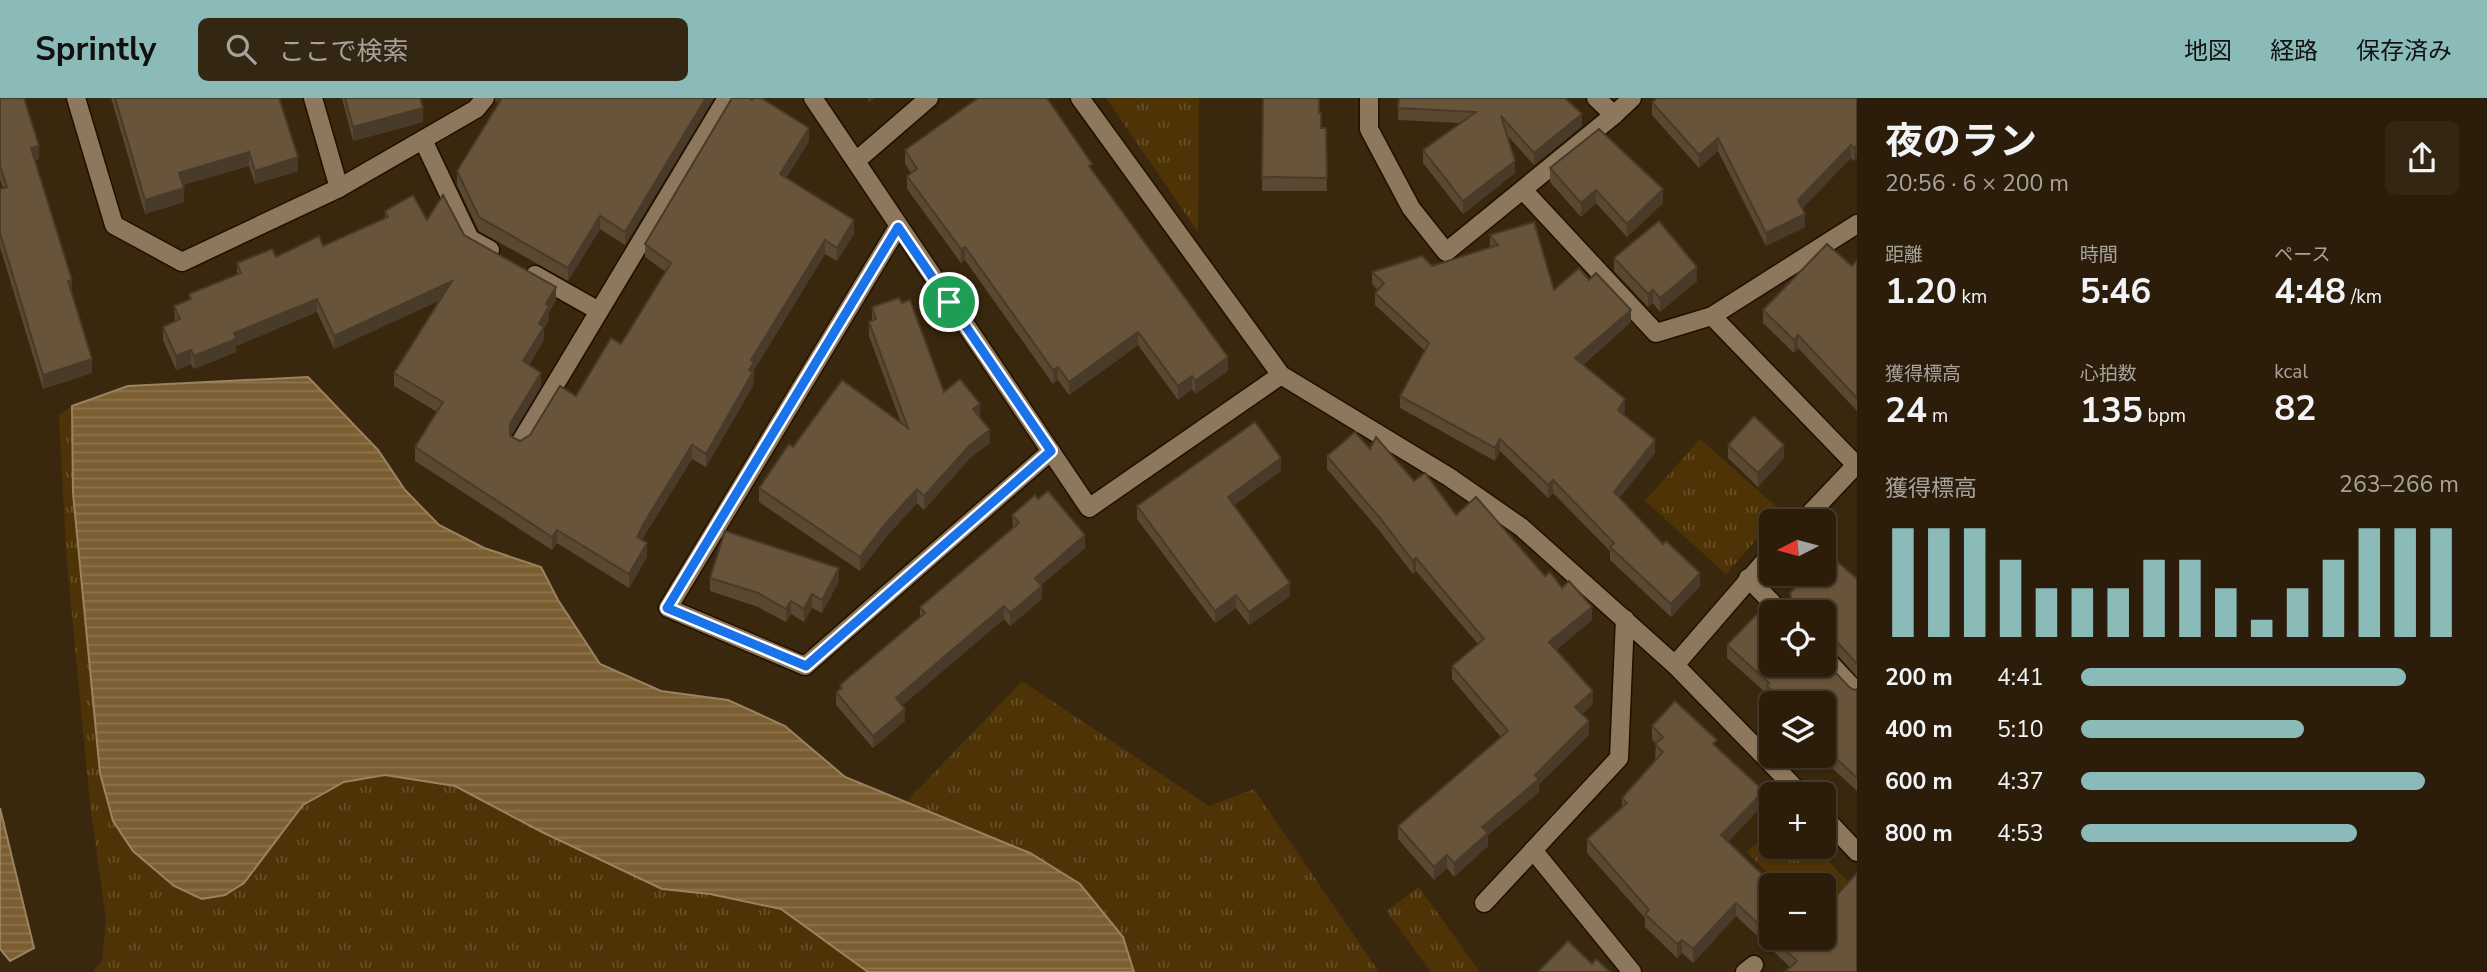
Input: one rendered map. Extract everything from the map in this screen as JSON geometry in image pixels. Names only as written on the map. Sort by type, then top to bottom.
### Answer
[{"type":"street","points":[[76,98],[114,225],[182,262],[339,188],[476,109],[485,98]]},
{"type":"street","points":[[313,98],[339,188]]},
{"type":"street","points":[[520,443],[727,98]]},
{"type":"street","points":[[813,98],[1089,508],[1281,375]]},
{"type":"street","points":[[856,161],[929,98]]},
{"type":"street","points":[[1080,98],[1281,375],[1449,477],[1521,527],[1675,665],[1789,782]]},
{"type":"street","points":[[1369,98],[1368,129],[1411,208],[1446,251],[1614,116],[1632,98]]},
{"type":"street","points":[[1596,98],[1614,116]]},
{"type":"street","points":[[423,140],[470,239],[600,311]]},
{"type":"street","points":[[1523,190],[1657,333],[1712,316],[1856,228]]},
{"type":"street","points":[[898,227],[667,608],[806,666],[1051,451]]},
{"type":"street","points":[[1712,316],[1856,466],[1815,509]]},
{"type":"street","points":[[1675,665],[1759,567]]},
{"type":"street","points":[[1748,578],[1769,600]]},
{"type":"street","points":[[1484,903],[1619,758],[1625,619]]},
{"type":"street","points":[[1836,670],[1857,692]]},
{"type":"street","points":[[1836,830],[1857,852]]},
{"type":"street","points":[[1533,850],[1632,972]]},
{"type":"green space","points":[[1106,98],[1199,98],[1198,232]]},
{"type":"green space","points":[[308,377],[378,450],[405,490],[439,525],[484,548],[541,567],[558,600],[600,664],[661,691],[728,700],[785,726],[845,777],[906,802],[1022,681],[1209,806],[1254,789],[1379,972],[92,972],[102,961],[106,920],[90,804],[66,552],[59,415],[72,406],[128,386]]},
{"type":"green space","points":[[1700,439],[1779,509],[1759,509],[1759,536],[1726,574],[1645,501]]},
{"type":"green space","points":[[1759,841],[1759,859],[1827,859],[1848,882],[1836,894],[1836,873],[1767,873],[1747,852]]},
{"type":"green space","points":[[1419,887],[1480,972],[1431,972],[1386,911]]},
{"type":"shaded area","points":[[308,377],[378,450],[405,490],[439,525],[484,548],[541,567],[558,600],[600,664],[661,691],[728,700],[785,726],[845,777],[1030,853],[1080,884],[1123,937],[1134,972],[868,972],[781,909],[710,894],[662,889],[542,832],[455,786],[385,775],[344,782],[303,805],[244,883],[225,895],[202,899],[174,886],[133,851],[113,821],[100,773],[73,493],[72,406],[128,386]]},
{"type":"shaded area","points":[[0,808],[34,948],[10,961],[0,949]]},
{"type":"building","points":[[0,98],[24,98],[39,146],[31,148],[72,280],[68,281],[92,359],[43,375],[0,233],[0,189],[7,187],[0,166]]},
{"type":"building","points":[[115,98],[279,98],[298,157],[255,171],[249,152],[179,173],[184,188],[145,200]]},
{"type":"building","points":[[345,98],[420,98],[423,108],[353,127]]},
{"type":"building","points":[[502,98],[706,98],[625,232],[600,216],[568,268],[479,217],[457,171]]},
{"type":"building","points":[[732,98],[761,98],[809,128],[780,174],[854,220],[837,248],[825,240],[751,360],[754,362],[749,370],[753,372],[706,454],[692,445],[637,537],[647,543],[629,574],[557,530],[552,537],[415,447],[443,402],[394,373],[452,281],[334,336],[317,299],[234,333],[236,339],[194,356],[191,350],[176,356],[163,327],[180,319],[174,306],[191,299],[189,294],[241,273],[237,263],[272,249],[276,257],[319,236],[323,246],[388,217],[385,211],[413,195],[427,220],[443,195],[464,235],[556,287],[539,324],[544,327],[523,361],[541,373],[510,424],[510,436],[520,441],[530,435],[560,386],[576,396],[611,338],[621,344],[671,263],[645,244]]},
{"type":"building","points":[[978,98],[1047,98],[1092,164],[1089,166],[1228,357],[1195,381],[1192,376],[1178,386],[1138,332],[1069,382],[1058,367],[1053,370],[965,247],[961,249],[907,176],[917,169],[905,150]]},
{"type":"building","points":[[1263,98],[1319,98],[1321,128],[1326,128],[1327,178],[1262,177]]},
{"type":"building","points":[[1399,98],[1565,98],[1582,114],[1534,153],[1501,116],[1515,161],[1463,201],[1423,150],[1476,112],[1398,108]]},
{"type":"building","points":[[1657,98],[1857,98],[1857,145],[1854,148],[1851,145],[1798,200],[1805,214],[1766,233],[1718,138],[1699,155],[1652,102]]},
{"type":"building","points":[[1599,129],[1663,189],[1627,224],[1596,190],[1581,203],[1550,168]]},
{"type":"building","points":[[1659,221],[1697,267],[1660,298],[1653,290],[1648,294],[1614,258]]},
{"type":"building","points":[[1534,222],[1554,290],[1579,268],[1589,280],[1596,273],[1631,310],[1575,358],[1625,399],[1618,410],[1655,440],[1614,492],[1663,544],[1666,541],[1700,573],[1671,604],[1610,547],[1614,543],[1553,480],[1548,485],[1500,439],[1495,448],[1400,396],[1429,343],[1375,293],[1384,283],[1372,272],[1422,256],[1432,266],[1498,245],[1490,235]]},
{"type":"building","points":[[1827,244],[1852,266],[1857,260],[1857,398],[1798,335],[1794,340],[1763,310]]},
{"type":"building","points":[[899,298],[902,303],[910,300],[944,392],[960,379],[980,404],[973,409],[990,430],[970,445],[924,496],[917,489],[860,557],[759,488],[789,444],[793,447],[842,380],[908,428],[869,322],[876,319],[872,307]]},
{"type":"building","points":[[1754,416],[1784,445],[1758,473],[1728,445]]},
{"type":"building","points":[[1255,422],[1281,458],[1228,497],[1290,583],[1249,612],[1236,595],[1215,611],[1137,506]]},
{"type":"building","points":[[1355,432],[1370,449],[1376,437],[1414,481],[1425,473],[1456,515],[1476,497],[1545,576],[1550,572],[1562,588],[1569,581],[1592,607],[1549,642],[1593,691],[1575,707],[1589,721],[1535,775],[1539,779],[1482,827],[1488,833],[1454,863],[1447,855],[1434,867],[1398,826],[1508,731],[1452,666],[1484,639],[1416,558],[1413,561],[1327,456]]},
{"type":"building","points":[[1048,491],[1085,535],[1035,578],[1042,586],[1010,613],[1004,606],[896,698],[905,709],[873,736],[836,692],[842,688],[840,685],[925,613],[920,607],[1019,523],[1012,515],[1035,495],[1038,499]]},
{"type":"building","points":[[725,531],[839,568],[822,600],[812,594],[804,609],[791,601],[786,609],[758,593],[710,578]]},
{"type":"building","points":[[1836,560],[1857,579],[1857,664],[1836,640],[1836,600],[1792,600],[1790,593],[1797,586],[1836,586]]},
{"type":"building","points":[[1756,615],[1759,618],[1759,674],[1727,645]]},
{"type":"building","points":[[1836,673],[1849,687],[1857,689],[1857,778],[1836,758],[1836,691],[1772,691],[1767,686],[1769,683],[1762,677],[1836,677]]},
{"type":"building","points":[[1675,701],[1717,740],[1713,744],[1759,786],[1759,796],[1721,835],[1760,873],[1759,925],[1736,903],[1693,949],[1682,940],[1677,944],[1645,914],[1649,910],[1587,839],[1627,803],[1622,798],[1663,752],[1655,744],[1663,737],[1652,726]]},
{"type":"building","points":[[1857,873],[1857,972],[1785,972],[1797,961],[1786,950],[1836,950],[1836,896]]},
{"type":"building","points":[[1568,941],[1592,964],[1596,959],[1610,972],[1538,972]]},
{"type":"route","points":[[898,227],[949,302],[1051,451],[806,666],[667,608],[898,227]]}]
